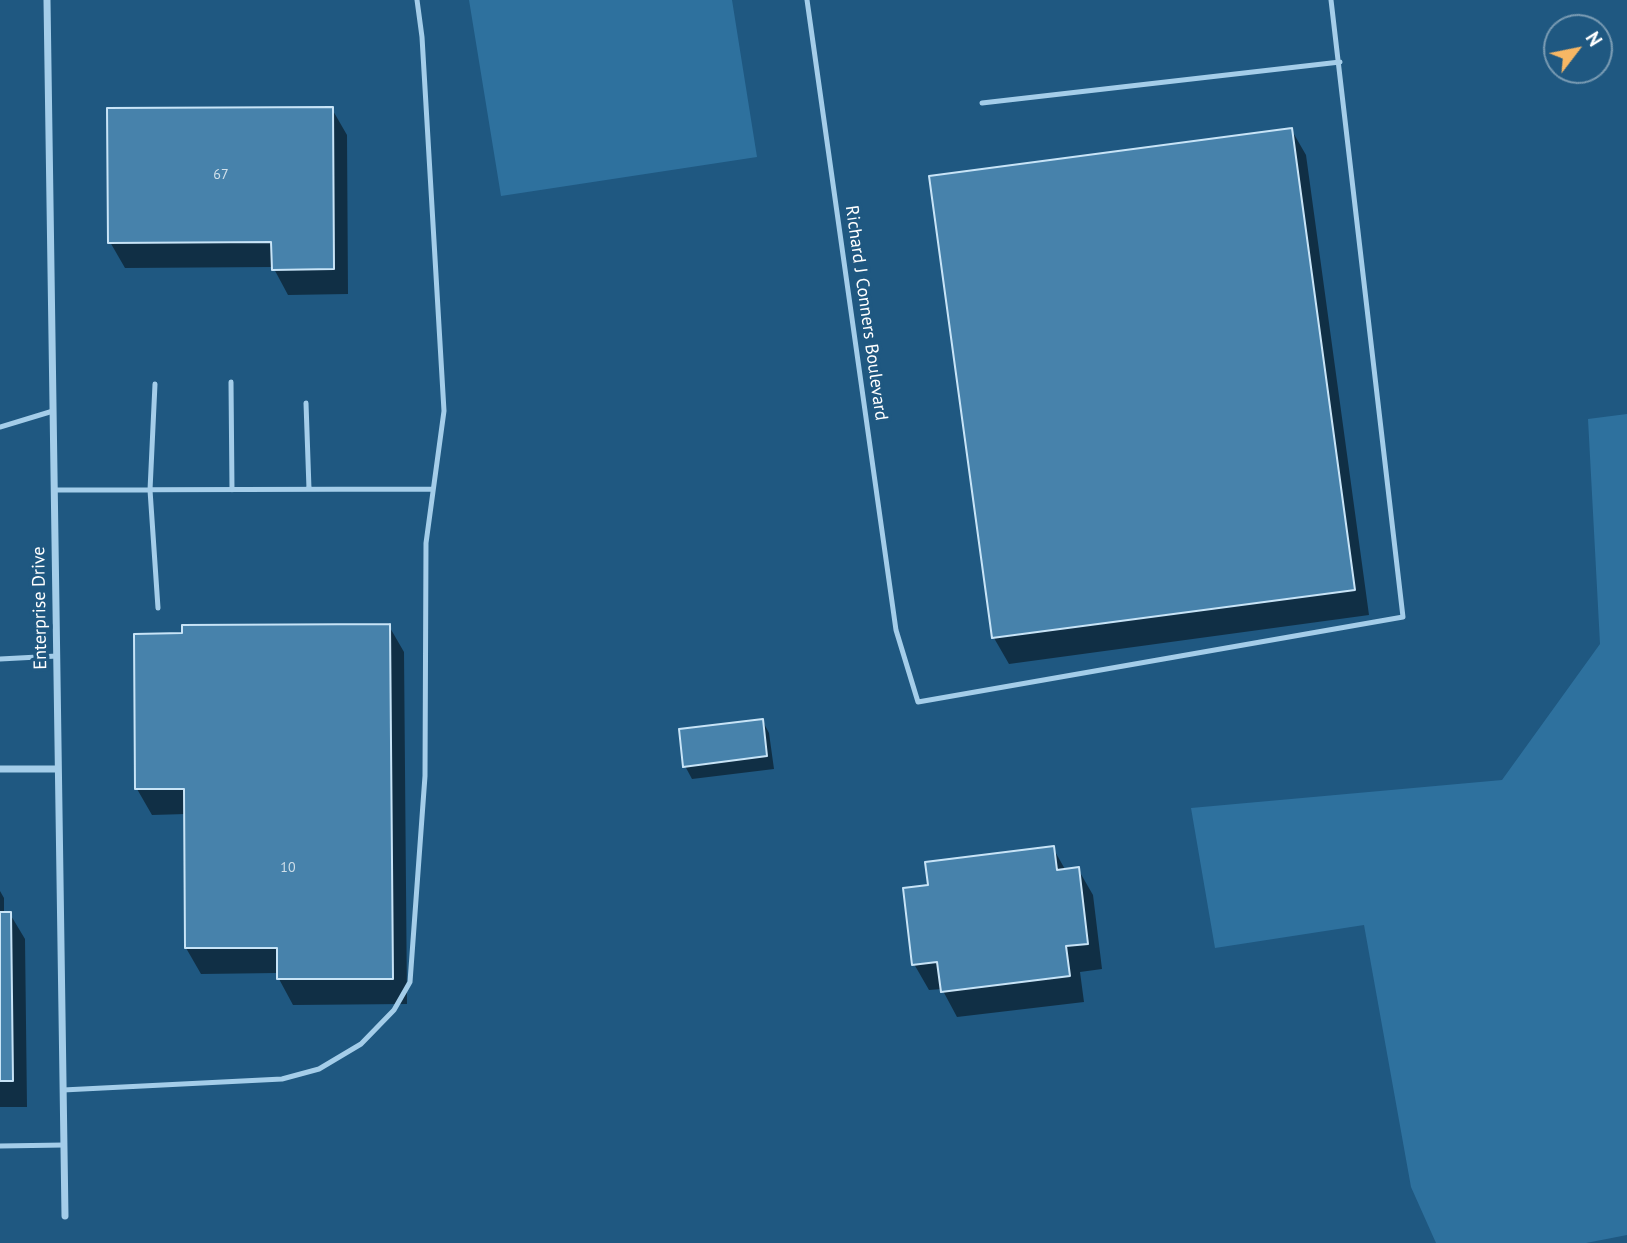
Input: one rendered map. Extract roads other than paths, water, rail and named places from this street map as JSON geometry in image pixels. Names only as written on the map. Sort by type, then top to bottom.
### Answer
[{"type":"street","name":"Enterprise Drive","points":[[47,0],[65,1216]]},
{"type":"street","points":[[0,769],[58,769]]},
{"type":"lane","points":[[63,1090],[282,1079],[319,1069],[361,1044],[394,1010],[410,982],[425,776],[426,543],[444,411],[418,0]]},
{"type":"lane","name":"Richard J Conners Boulevard","points":[[807,0],[896,630],[918,702],[1404,617],[1340,62]]},
{"type":"lane","points":[[982,103],[1340,62],[1331,0]]},
{"type":"lane","points":[[231,382],[232,490]]},
{"type":"lane","points":[[155,384],[150,490],[158,608]]},
{"type":"lane","points":[[306,403],[309,489]]},
{"type":"lane","points":[[0,427],[53,411]]},
{"type":"lane","points":[[54,490],[433,489]]},
{"type":"lane","points":[[0,659],[57,656]]},
{"type":"lane","points":[[0,1146],[64,1145]]}]
